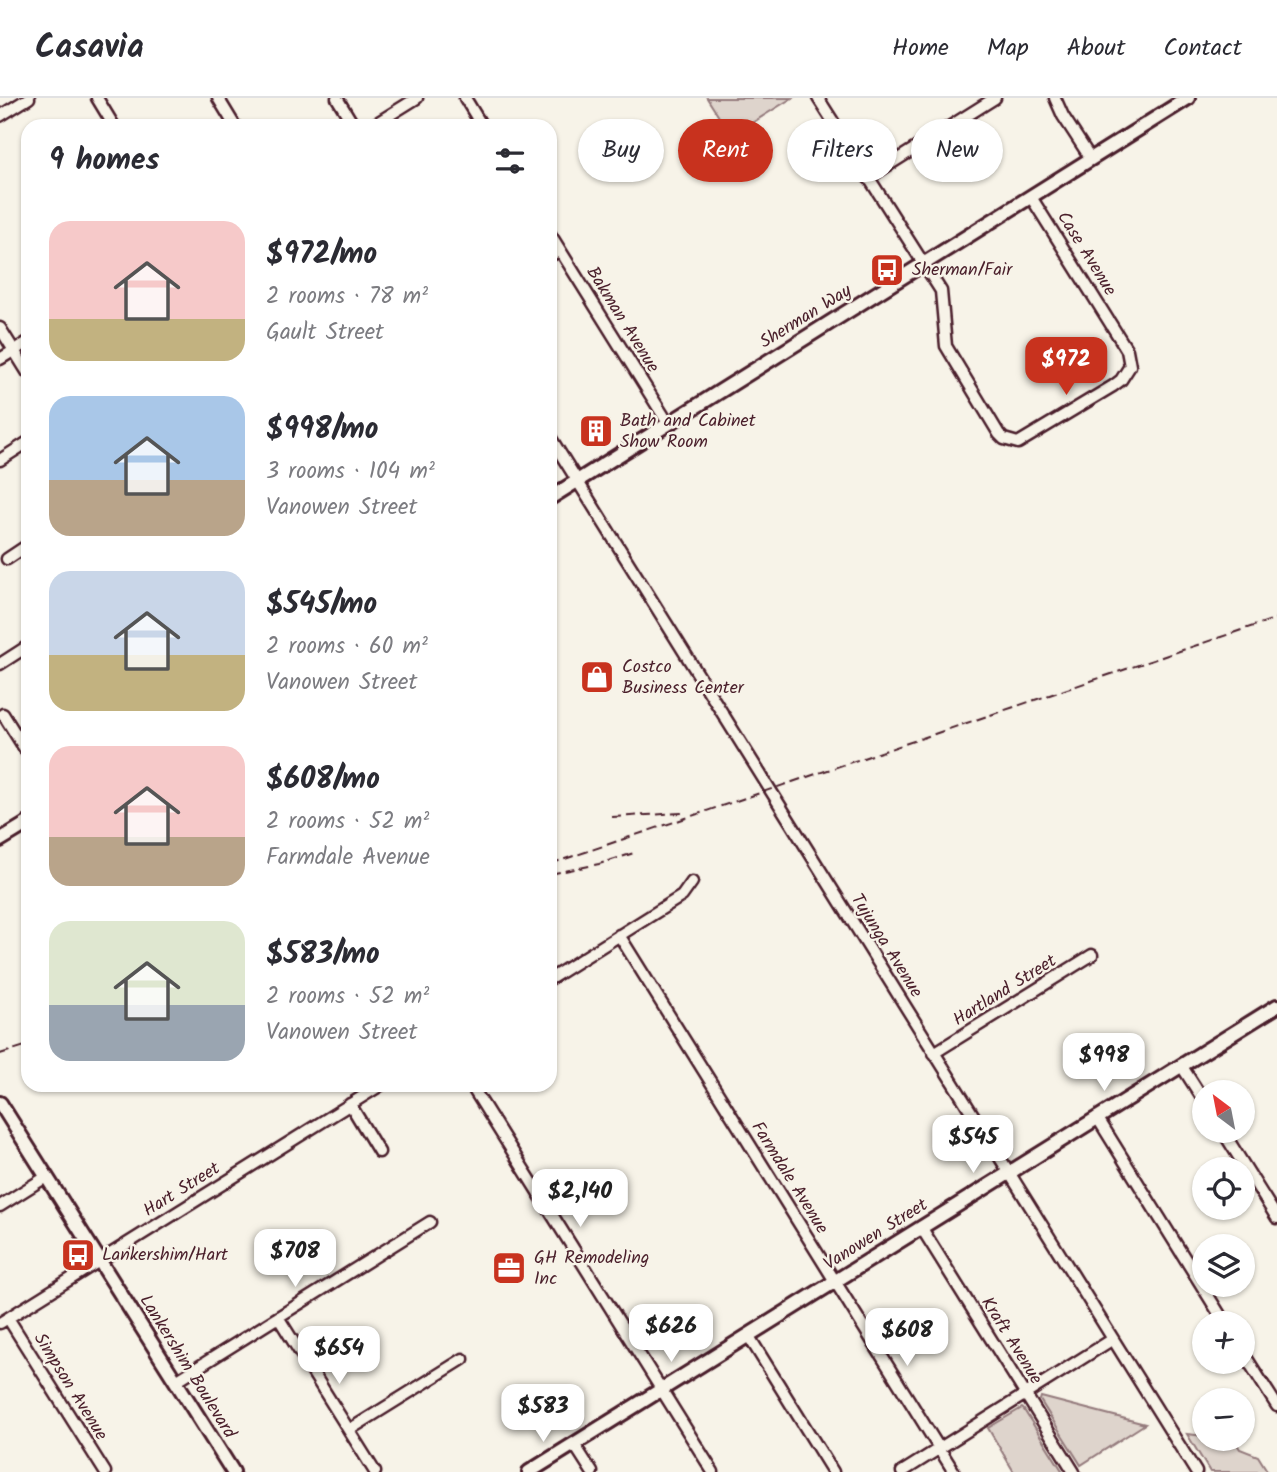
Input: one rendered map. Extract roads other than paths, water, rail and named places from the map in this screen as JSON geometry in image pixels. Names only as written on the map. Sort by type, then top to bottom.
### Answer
[{"type":"main road","name":"Sherman Way","points":[[557,494],[1188,98]]},
{"type":"main road","points":[[0,840],[21,827]]},
{"type":"main road","name":"Vanowen Street","points":[[530,1472],[1181,1065],[1275,1011]]},
{"type":"main road","name":"Lankershim Boulevard","points":[[0,1103],[233,1472]]},
{"type":"street","points":[[0,116],[29,98]]},
{"type":"street","points":[[97,98],[110,119]]},
{"type":"street","points":[[218,98],[231,119]]},
{"type":"street","points":[[337,98],[350,119]]},
{"type":"street","points":[[383,119],[417,98]]},
{"type":"street","points":[[465,98],[478,119]]},
{"type":"street","points":[[818,98],[831,119]]},
{"type":"street","points":[[897,160],[995,98]]},
{"type":"street","points":[[1055,98],[1063,116],[1091,159]]},
{"type":"street","points":[[871,182],[923,264]]},
{"type":"street","name":"Case Avenue","points":[[923,264],[941,291],[945,340],[949,354],[999,434],[1012,443],[1024,441],[1113,386],[1121,380],[1130,366],[1130,358],[1031,197]]},
{"type":"street","name":"Bakman Avenue","points":[[557,245],[668,423]]},
{"type":"street","points":[[0,328],[21,362]]},
{"type":"street","points":[[0,359],[21,346]]},
{"type":"street","points":[[0,460],[21,446]]},
{"type":"street","name":"Tujunga Avenue","points":[[557,449],[1196,1472]]},
{"type":"street","points":[[7,559],[21,550]]},
{"type":"street","points":[[0,664],[21,650]]},
{"type":"street","points":[[3,714],[21,743]]},
{"type":"street","points":[[557,975],[682,896],[692,882]]},
{"type":"street","name":"Farmdale Avenue","points":[[619,935],[954,1472]]},
{"type":"street","name":"Hartland Street","points":[[934,1053],[1092,955]]},
{"type":"street","points":[[1181,1065],[1192,1082]]},
{"type":"street","name":"Hart Street","points":[[4,1321],[370,1092]]},
{"type":"street","points":[[475,1092],[713,1472]]},
{"type":"street","points":[[350,1104],[379,1152]]},
{"type":"street","points":[[1097,1117],[1218,1311]]},
{"type":"street","points":[[1231,1143],[1277,1218]]},
{"type":"street","points":[[0,1206],[46,1177]]},
{"type":"street","points":[[176,1381],[430,1222]]},
{"type":"street","name":"Kraft Avenue","points":[[921,1227],[1074,1472]]},
{"type":"street","points":[[278,1317],[375,1472]]},
{"type":"street","name":"Simpson Avenue","points":[[4,1321],[105,1472]]},
{"type":"street","points":[[748,1335],[833,1472]]},
{"type":"street","points":[[902,1472],[1113,1339]]},
{"type":"street","points":[[349,1430],[463,1359]]},
{"type":"street","points":[[1255,1371],[1277,1406]]},
{"type":"street","points":[[574,1444],[592,1472]]},
{"type":"railway","points":[[557,862],[1277,618]]},
{"type":"railway","points":[[612,817],[682,813]]},
{"type":"railway","points":[[557,873],[599,864],[637,852]]},
{"type":"railway","points":[[0,1054],[21,1047]]},
{"type":"place","name":"Sherman/Fair","points":[[887,270]]},
{"type":"place","name":"Bath and Cabinet Show Room","points":[[596,431]]},
{"type":"place","name":"Costco Business Center","points":[[597,677]]},
{"type":"place","name":"Lankershim/Hart","points":[[78,1255]]},
{"type":"place","name":"GH Remodeling Inc","points":[[509,1268]]}]
